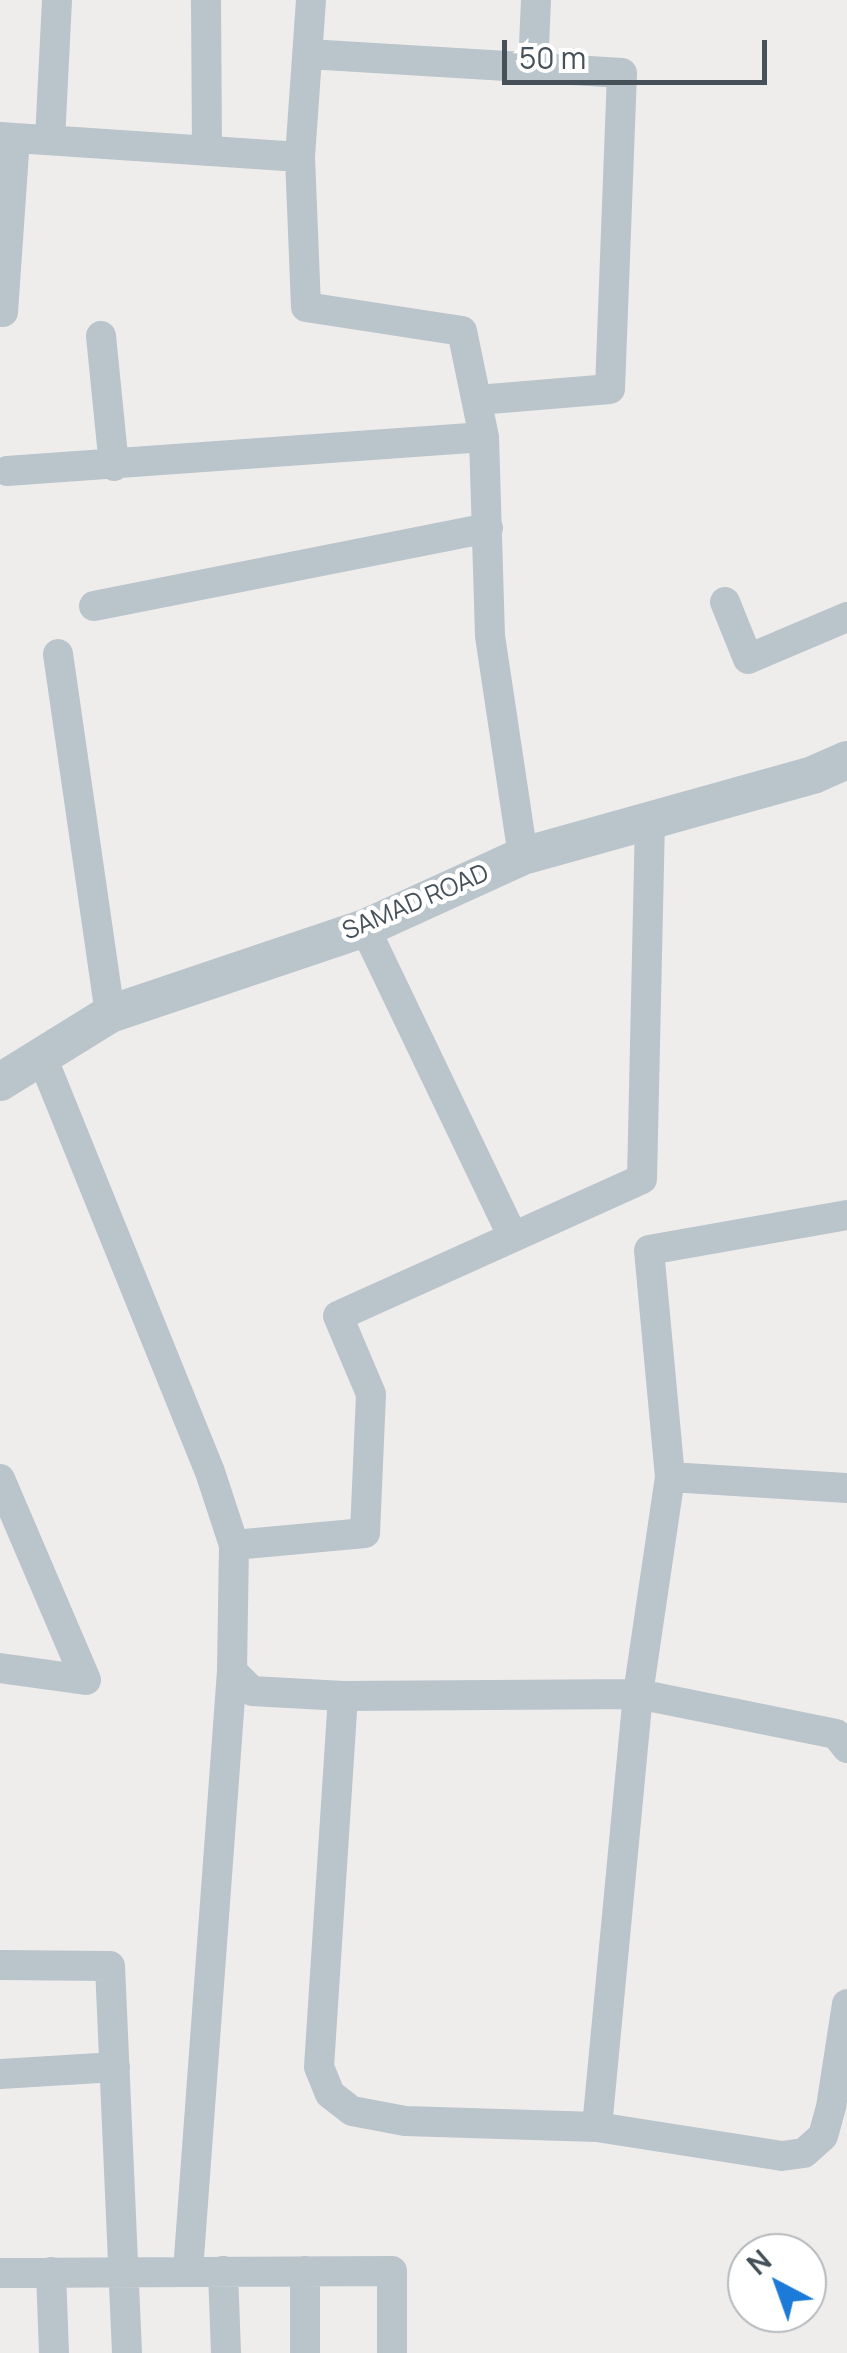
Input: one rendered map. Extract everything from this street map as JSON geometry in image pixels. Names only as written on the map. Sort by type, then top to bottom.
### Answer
[{"type":"street","points":[[50,140],[57,0]]},
{"type":"street","points":[[206,0],[207,151]]},
{"type":"street","points":[[312,0],[300,157],[306,307],[462,331],[484,437],[490,636],[523,856]]},
{"type":"street","points":[[534,68],[536,0]]},
{"type":"street","points":[[308,54],[622,73],[610,390],[478,400]]},
{"type":"street","points":[[3,312],[7,137],[300,157]]},
{"type":"street","points":[[101,336],[114,466]]},
{"type":"street","points":[[7,471],[484,437]]},
{"type":"street","points":[[94,606],[488,528]]},
{"type":"street","points":[[725,602],[748,659],[847,617]]},
{"type":"street","points":[[58,654],[110,1014]]},
{"type":"street","name":"SAMAD ROAD","points":[[0,1082],[110,1014],[365,928],[523,856],[813,775],[847,760]]},
{"type":"street","points":[[234,1545],[365,1533],[372,1394],[338,1316],[642,1178],[650,820]]},
{"type":"street","points":[[365,928],[513,1237]]},
{"type":"street","points":[[42,1057],[210,1472],[234,1545],[232,1670],[188,2271]]},
{"type":"street","points":[[597,2127],[638,1694],[670,1477],[648,1250],[847,1214]]},
{"type":"street","points":[[670,1477],[847,1488]]},
{"type":"street","points":[[0,1479],[86,1680],[0,1668]]},
{"type":"street","points":[[232,1670],[252,1691],[343,1696],[638,1694],[836,1734],[847,1748]]},
{"type":"street","points":[[343,1696],[319,2066],[330,2094],[352,2111],[405,2121],[597,2127],[782,2156],[804,2153],[822,2136],[831,2107],[847,2004]]},
{"type":"street","points":[[0,1966],[110,1966],[126,2272],[126,2353]]},
{"type":"street","points":[[0,2074],[116,2067]]},
{"type":"street","points":[[0,2272],[392,2270],[392,2353]]},
{"type":"street","points":[[223,2271],[226,2353]]},
{"type":"street","points":[[304,2271],[305,2353]]},
{"type":"street","points":[[51,2272],[54,2353]]}]
